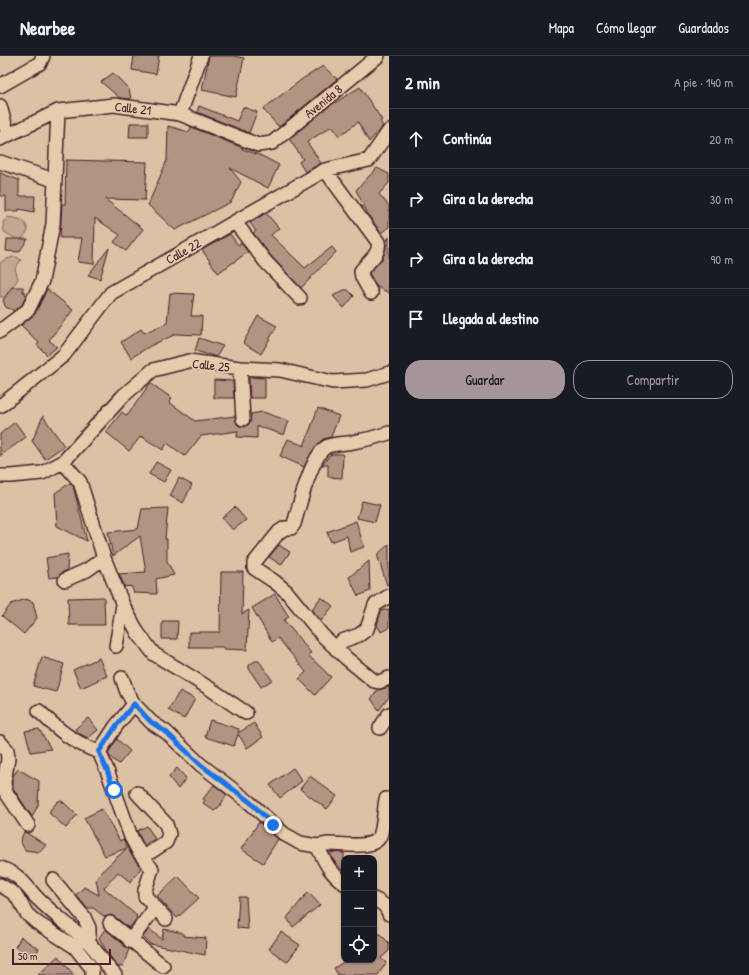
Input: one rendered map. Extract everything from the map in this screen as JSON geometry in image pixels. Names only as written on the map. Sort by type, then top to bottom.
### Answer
[{"type":"street","points":[[0,86],[40,63],[43,56]]},
{"type":"street","points":[[180,114],[201,56]]},
{"type":"street","name":"Avenida 8","points":[[266,145],[272,143],[378,56]]},
{"type":"street","name":"Calle 21","points":[[4,137],[58,111],[114,105],[180,114],[258,145],[266,145]]},
{"type":"street","points":[[0,106],[4,137]]},
{"type":"street","points":[[0,331],[28,310],[42,281],[53,224],[58,111]]},
{"type":"street","name":"Calle 22","points":[[0,406],[64,355],[111,293],[325,170],[369,160],[389,131]]},
{"type":"street","points":[[0,162],[54,180]]},
{"type":"street","points":[[325,170],[378,242],[379,247],[377,253],[361,271],[362,277],[371,293]]},
{"type":"street","points":[[235,222],[265,261],[300,298]]},
{"type":"street","name":"Calle 25","points":[[0,476],[42,473],[63,462],[123,396],[153,370],[189,361],[240,368],[280,370],[333,382],[367,380],[388,376]]},
{"type":"street","points":[[240,368],[243,419]]},
{"type":"street","points":[[389,433],[352,442],[330,445],[324,448],[319,453],[306,484],[294,524],[291,528],[285,528],[279,532],[254,563],[254,568],[287,592],[322,635],[336,649],[374,681],[379,682],[389,678]]},
{"type":"street","points":[[63,462],[80,482],[104,558],[122,605],[138,633],[154,654],[246,713]]},
{"type":"street","points":[[65,580],[87,570],[104,558]]},
{"type":"street","points":[[336,649],[342,641],[359,635],[367,629],[375,605],[389,596]]},
{"type":"street","points":[[116,646],[122,605]]},
{"type":"street","points":[[122,678],[127,692],[134,704],[151,722],[166,732],[201,765],[250,802],[284,834],[300,843],[317,846],[328,844],[343,846],[372,844],[380,836],[386,799]]},
{"type":"street","points":[[99,752],[116,726],[134,704]]},
{"type":"street","points":[[39,711],[52,724],[68,736],[84,746],[99,752],[131,837],[152,869],[145,890],[145,896],[166,919]]},
{"type":"street","points":[[380,728],[389,714]]},
{"type":"street","points":[[0,742],[7,750],[8,759],[4,782],[5,790],[28,825]]},
{"type":"street","points":[[137,793],[166,824],[169,834],[166,842],[143,857]]},
{"type":"street","points":[[317,846],[326,865],[333,875],[341,881]]},
{"type":"street","points":[[0,868],[13,873],[27,884],[37,897],[89,943],[106,966],[115,975]]},
{"type":"street","points":[[53,880],[84,917],[89,928],[89,943]]},
{"type":"street","points":[[0,885],[15,894],[27,914],[36,922],[75,947],[92,969],[92,975]]},
{"type":"street","points":[[377,900],[382,903],[388,910],[389,914]]},
{"type":"street","points":[[130,940],[155,908]]},
{"type":"street","points":[[110,923],[163,966]]},
{"type":"shaded area","points":[[8,217],[23,221],[27,227],[28,231],[20,241],[4,232],[3,222]]},
{"type":"shaded area","points":[[13,257],[17,257],[21,260],[15,268],[18,279],[5,297],[0,297],[0,263]]},
{"type":"building","points":[[134,56],[159,56],[156,74],[132,70]]},
{"type":"building","points":[[209,56],[233,56],[244,58],[236,97],[202,90]]},
{"type":"building","points":[[323,66],[337,79],[279,127],[263,109],[305,77]]},
{"type":"building","points":[[113,73],[129,89],[131,99],[120,98],[101,82]]},
{"type":"building","points":[[360,87],[382,120],[380,121],[383,126],[369,142],[358,122],[339,136],[332,126],[307,142],[321,163],[305,172],[299,162],[303,159],[289,139],[328,107]]},
{"type":"building","points":[[199,106],[237,121],[243,107],[257,112],[249,133],[197,112]]},
{"type":"building","points":[[130,123],[148,123],[148,137],[129,137]]},
{"type":"building","points":[[168,126],[189,132],[191,127],[262,156],[279,165],[268,188],[230,168],[241,182],[231,202],[175,230],[148,205],[167,160]]},
{"type":"building","points":[[66,160],[147,162],[145,200],[105,199],[143,229],[126,251],[114,242],[120,235],[95,218],[94,264],[78,262],[82,238],[60,238],[62,204],[65,204]]},
{"type":"building","points":[[377,168],[389,174],[389,183],[379,194],[389,206],[389,227],[381,233],[369,216],[356,190]]},
{"type":"building","points":[[0,173],[19,180],[19,196],[35,196],[34,212],[19,209],[19,211],[6,211],[6,196],[0,196]]},
{"type":"building","points":[[266,213],[279,228],[271,235],[305,268],[332,247],[336,252],[301,288],[271,256],[253,233],[256,231],[250,223]]},
{"type":"building","points":[[230,234],[238,245],[241,243],[248,252],[218,273],[202,250]]},
{"type":"building","points":[[389,237],[389,293],[377,287],[369,273],[383,258],[386,242]]},
{"type":"building","points":[[7,239],[28,239],[19,252],[6,251]]},
{"type":"building","points":[[109,248],[100,279],[88,275]]},
{"type":"building","points":[[12,287],[23,287],[23,292],[25,292],[26,296],[22,305],[14,311],[5,306],[3,300]]},
{"type":"building","points":[[47,289],[73,310],[49,340],[57,347],[47,355],[37,345],[39,343],[21,325],[35,314]]},
{"type":"building","points":[[344,290],[348,290],[354,296],[344,308],[333,296]]},
{"type":"building","points":[[170,293],[194,294],[191,316],[202,316],[201,335],[176,334],[150,346],[131,358],[121,342],[141,329],[144,333],[167,323]]},
{"type":"building","points":[[258,316],[277,326],[261,354],[243,343]]},
{"type":"building","points":[[199,338],[223,346],[216,357],[195,351]]},
{"type":"building","points":[[249,377],[265,378],[265,398],[250,398]]},
{"type":"building","points":[[214,380],[233,381],[234,398],[214,398]]},
{"type":"building","points":[[150,383],[172,398],[169,402],[195,421],[235,416],[237,424],[244,427],[250,423],[251,414],[263,412],[289,421],[284,435],[257,426],[257,438],[237,437],[238,431],[201,436],[185,456],[167,443],[163,450],[141,436],[129,451],[106,432],[122,412],[127,416]]},
{"type":"building","points":[[318,408],[339,416],[331,437],[323,439],[316,446],[304,467],[280,456],[288,439],[304,446]]},
{"type":"building","points":[[43,416],[64,446],[45,459],[32,441]]},
{"type":"building","points":[[15,422],[26,437],[0,456],[0,434]]},
{"type":"building","points":[[331,454],[343,454],[342,478],[328,477],[328,465],[322,465]]},
{"type":"building","points":[[156,462],[171,470],[164,482],[149,474]]},
{"type":"building","points":[[179,478],[192,485],[183,503],[170,496]]},
{"type":"building","points":[[70,483],[73,486],[87,541],[57,526],[55,493]]},
{"type":"building","points":[[362,501],[380,505],[375,522],[357,518]]},
{"type":"building","points":[[235,507],[246,520],[233,530],[222,518]]},
{"type":"building","points":[[168,508],[165,539],[167,539],[167,561],[174,575],[156,579],[157,594],[134,593],[131,586],[125,587],[119,574],[146,572],[140,536],[113,556],[108,532],[138,529],[142,509]]},
{"type":"building","points":[[356,521],[364,547],[350,552],[347,536],[331,542],[327,532]]},
{"type":"building","points":[[389,544],[389,585],[387,585],[377,555]]},
{"type":"building","points":[[279,545],[290,552],[281,565],[269,557]]},
{"type":"building","points":[[68,554],[67,570],[61,573],[58,577],[49,578],[46,558]]},
{"type":"building","points":[[369,561],[370,591],[358,596],[349,577]]},
{"type":"building","points":[[221,572],[243,572],[242,614],[249,610],[247,650],[224,649],[224,647],[189,647],[189,632],[220,632]]},
{"type":"building","points":[[275,594],[289,617],[284,620],[311,653],[308,655],[331,677],[315,695],[299,679],[306,672],[278,638],[272,642],[252,608]]},
{"type":"building","points":[[104,597],[105,625],[69,625],[68,598]]},
{"type":"building","points":[[321,597],[333,606],[321,621],[312,609]]},
{"type":"building","points":[[26,599],[33,602],[37,618],[24,634],[2,616],[11,604]]},
{"type":"building","points":[[389,609],[389,628],[381,632],[377,625],[381,611]]},
{"type":"building","points":[[162,621],[178,621],[177,639],[162,639]]},
{"type":"building","points":[[42,657],[64,664],[56,692],[33,686]]},
{"type":"building","points":[[99,658],[107,676],[81,688],[73,670]]},
{"type":"building","points":[[255,661],[259,661],[272,680],[261,687],[249,669],[249,665]]},
{"type":"building","points":[[389,687],[389,697],[379,710],[371,699],[378,690]]},
{"type":"building","points":[[180,691],[195,699],[184,719],[168,710]]},
{"type":"building","points":[[88,718],[98,730],[88,738],[78,733],[75,729]]},
{"type":"building","points":[[210,720],[239,729],[238,733],[254,723],[263,737],[247,748],[238,734],[234,746],[205,737]]},
{"type":"building","points":[[39,729],[51,749],[31,752],[25,731]]},
{"type":"building","points":[[117,739],[130,751],[119,764],[110,757],[108,753]]},
{"type":"building","points":[[177,768],[186,778],[178,789],[169,777]]},
{"type":"building","points":[[293,768],[302,781],[280,798],[270,785]]},
{"type":"building","points":[[18,769],[39,781],[38,805],[32,817],[13,788],[13,776]]},
{"type":"building","points":[[310,776],[337,796],[327,809],[300,789]]},
{"type":"building","points":[[214,785],[227,795],[219,807],[214,811],[203,803],[205,800],[203,799]]},
{"type":"building","points":[[58,801],[62,801],[77,815],[66,828],[50,814],[50,810]]},
{"type":"building","points":[[102,809],[120,841],[123,839],[132,856],[141,868],[130,882],[118,872],[104,888],[137,916],[129,928],[111,915],[105,917],[93,908],[87,908],[76,895],[84,887],[99,895],[96,879],[100,873],[127,848],[105,856],[84,818]]},
{"type":"building","points":[[259,822],[278,839],[263,863],[241,849]]},
{"type":"building","points":[[147,826],[155,839],[144,845],[137,831]]},
{"type":"building","points":[[24,832],[46,845],[40,852],[25,850],[20,841]]},
{"type":"building","points":[[331,852],[344,853],[344,855],[341,855],[341,869],[331,857]]},
{"type":"building","points":[[178,876],[199,898],[177,918],[157,896]]},
{"type":"building","points":[[308,892],[320,905],[293,927],[287,918]]},
{"type":"building","points":[[239,897],[246,897],[248,929],[237,928]]},
{"type":"building","points":[[105,929],[129,949],[123,966],[117,966],[99,938]]},
{"type":"building","points":[[149,929],[162,939],[164,929],[183,933],[183,936],[206,938],[205,955],[150,944],[143,937]]},
{"type":"building","points":[[281,932],[300,945],[287,962],[269,949]]},
{"type":"building","points":[[379,933],[389,943],[389,951],[381,958],[386,963],[378,975],[338,975],[334,968],[342,963],[377,963],[377,935]]},
{"type":"building","points":[[21,937],[39,949],[32,958],[15,947]]},
{"type":"building","points":[[58,956],[74,975],[38,975]]},
{"type":"route","points":[[114,790],[99,752],[116,726],[134,704],[151,722],[166,732],[201,765],[236,790],[273,825]]}]
